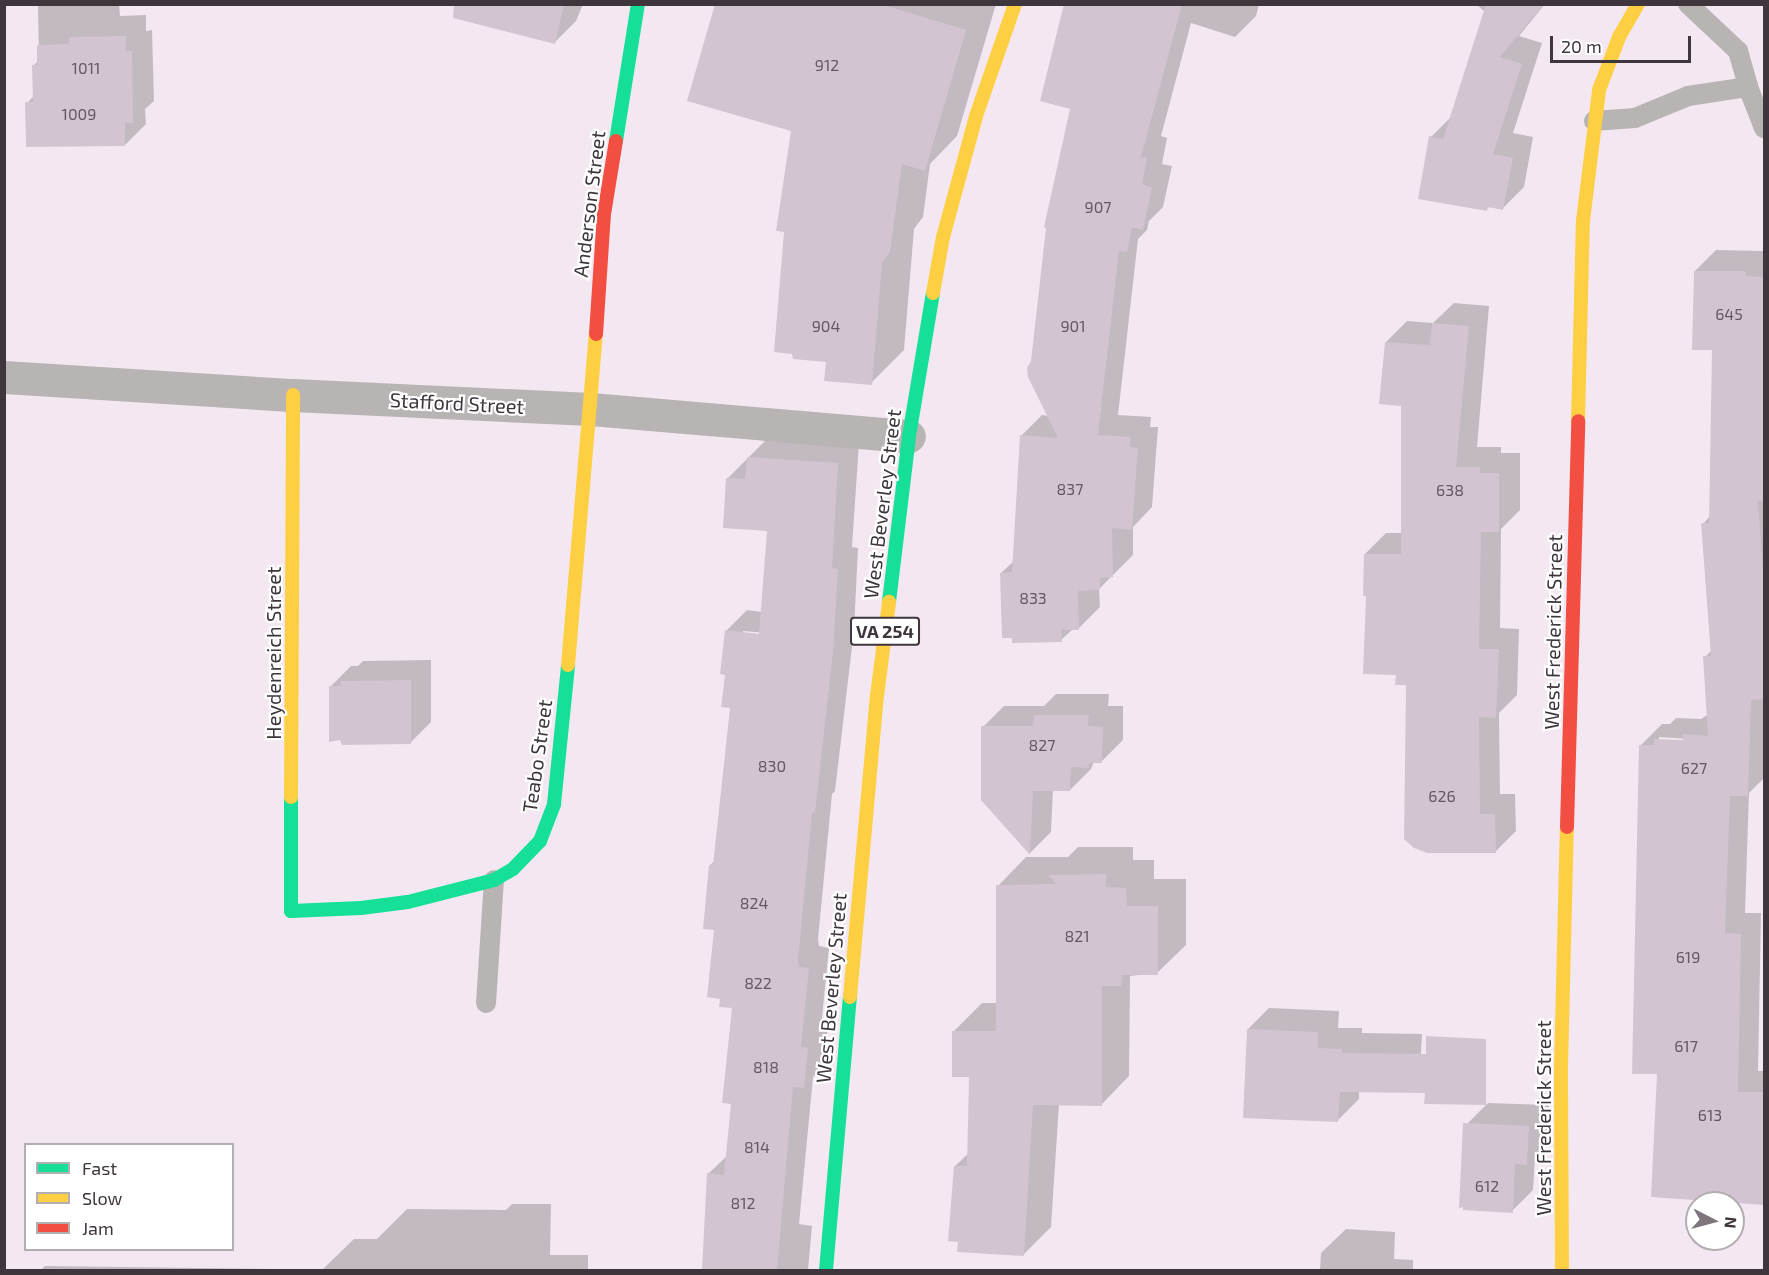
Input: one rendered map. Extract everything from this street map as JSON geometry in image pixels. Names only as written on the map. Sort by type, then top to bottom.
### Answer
[{"type":"street","name":"Anderson Street","points":[[591,409],[604,214],[638,4]]},
{"type":"street","name":"West Beverley Street","points":[[826,1270],[876,708],[909,436],[943,237],[976,116],[1015,4]]},
{"type":"street","name":"West Frederick Street","points":[[1562,1270],[1561,1067],[1583,221],[1594,121],[1606,68],[1619,37],[1638,4]]},
{"type":"street","name":"Stafford Street","points":[[4,377],[293,395],[591,409],[909,436]]},
{"type":"street","name":"Heydenreich Street","points":[[291,911],[293,395]]},
{"type":"street","name":"Teabo Street","points":[[291,911],[361,908],[408,902],[494,880],[513,869],[540,842],[554,804],[591,409]]},
{"type":"lane","points":[[1688,4],[1738,51],[1748,87],[1764,128]]},
{"type":"lane","points":[[1594,121],[1635,118],[1688,96],[1748,87]]},
{"type":"lane","points":[[486,1003],[494,880]]},
{"type":"building","points":[[454,4],[564,4],[555,44],[453,18]]},
{"type":"building","points":[[715,4],[880,4],[966,30],[925,171],[902,164],[890,252],[882,263],[872,385],[824,381],[826,362],[793,359],[792,354],[774,352],[784,232],[776,231],[791,131],[687,101]]},
{"type":"building","points":[[1064,4],[1182,4],[1141,157],[1147,158],[1142,184],[1152,187],[1143,230],[1132,227],[1127,252],[1119,251],[1098,435],[1130,437],[1130,447],[1138,448],[1132,530],[1112,528],[1113,577],[1100,578],[1100,590],[1078,591],[1079,630],[1061,630],[1062,642],[1012,643],[1012,638],[1002,638],[1000,573],[1012,572],[1020,435],[1058,438],[1028,377],[1027,368],[1031,361],[1046,228],[1044,227],[1070,109],[1040,101]]},
{"type":"building","points":[[1486,4],[1544,4],[1500,57],[1522,64],[1493,154],[1513,158],[1503,210],[1488,207],[1487,211],[1418,199],[1429,136],[1443,139]]},
{"type":"building","points":[[126,36],[126,51],[132,51],[133,123],[125,123],[125,146],[26,147],[25,102],[33,102],[32,65],[37,65],[37,45],[69,44],[69,37]]},
{"type":"building","points":[[1694,271],[1745,271],[1746,276],[1764,277],[1764,501],[1758,501],[1764,586],[1764,699],[1751,700],[1748,796],[1730,796],[1725,933],[1741,934],[1738,1092],[1764,1092],[1764,1205],[1745,1204],[1745,1191],[1685,1191],[1685,1199],[1651,1197],[1657,1074],[1632,1074],[1639,745],[1654,745],[1654,739],[1683,740],[1683,734],[1708,736],[1703,656],[1711,656],[1701,523],[1709,523],[1712,350],[1692,350]]},
{"type":"building","points":[[1432,323],[1469,326],[1456,467],[1480,467],[1480,473],[1499,473],[1499,532],[1481,532],[1479,649],[1499,649],[1496,718],[1479,717],[1480,814],[1495,814],[1496,853],[1427,853],[1414,848],[1404,839],[1406,685],[1395,685],[1396,675],[1363,674],[1366,596],[1363,596],[1364,554],[1401,554],[1401,406],[1379,404],[1385,342],[1430,345]]},
{"type":"building","points":[[747,457],[838,463],[832,568],[838,569],[833,652],[815,813],[812,813],[798,960],[799,967],[809,968],[801,1047],[808,1048],[804,1088],[793,1087],[777,1270],[702,1270],[707,1173],[724,1175],[731,1104],[722,1103],[732,1008],[719,1007],[720,999],[707,997],[714,930],[703,929],[709,865],[713,865],[730,708],[721,707],[725,675],[720,674],[725,630],[759,634],[767,531],[723,528],[726,478],[745,479]]},
{"type":"building","points":[[411,680],[411,744],[342,745],[340,740],[329,742],[329,686],[341,686],[340,681]]},
{"type":"building","points":[[1034,715],[1089,715],[1088,726],[1103,727],[1102,763],[1089,763],[1089,768],[1071,767],[1070,791],[1033,791],[1030,855],[981,800],[981,726],[1033,726]]},
{"type":"building","points":[[1106,874],[1106,887],[1126,888],[1127,906],[1158,906],[1158,975],[1122,975],[1121,986],[1102,986],[1102,1106],[1033,1105],[1024,1256],[957,1252],[958,1242],[948,1241],[954,1166],[967,1166],[969,1077],[952,1077],[952,1031],[996,1031],[996,885],[1057,884],[1048,875]]},
{"type":"building","points":[[1247,1029],[1318,1032],[1318,1048],[1342,1049],[1342,1053],[1426,1054],[1426,1036],[1486,1039],[1486,1105],[1424,1104],[1425,1093],[1340,1092],[1338,1122],[1243,1118]]},
{"type":"building","points":[[1463,1123],[1529,1126],[1527,1165],[1515,1164],[1513,1213],[1459,1208]]},
{"type":"traffic: fast","points":[[616,141],[638,4]]},
{"type":"traffic: fast","points":[[889,602],[909,436],[933,293]]},
{"type":"traffic: fast","points":[[291,797],[291,911],[361,908],[408,902],[494,880],[513,869],[540,841],[554,804],[568,665]]},
{"type":"traffic: fast","points":[[826,1270],[850,997]]},
{"type":"traffic: slow","points":[[933,293],[943,237],[976,116],[1015,4]]},
{"type":"traffic: slow","points":[[1578,421],[1583,221],[1599,90],[1619,37],[1638,4]]},
{"type":"traffic: slow","points":[[568,665],[596,334]]},
{"type":"traffic: slow","points":[[291,797],[293,395]]},
{"type":"traffic: slow","points":[[850,997],[877,696],[889,602]]},
{"type":"traffic: slow","points":[[1562,1270],[1561,1067],[1567,827]]},
{"type":"traffic: jam","points":[[596,334],[604,214],[616,141]]},
{"type":"traffic: jam","points":[[1567,827],[1578,421]]}]
